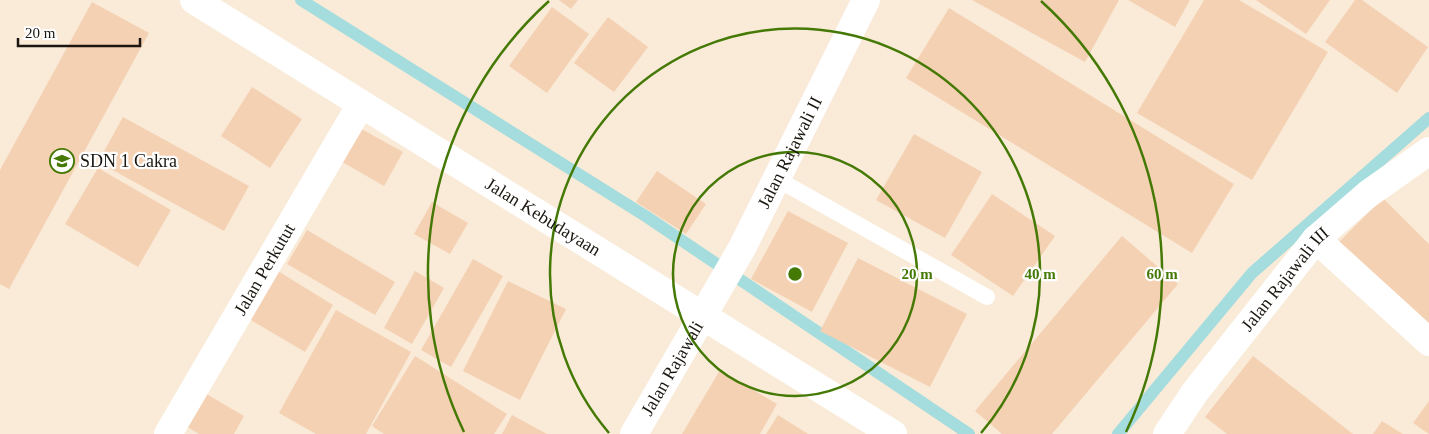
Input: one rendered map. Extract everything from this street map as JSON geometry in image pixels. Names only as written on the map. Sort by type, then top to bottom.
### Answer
[{"type":"street","name":"Jalan Kebudayaan","points":[[194,0],[361,104],[707,309],[893,434]]},
{"type":"street","name":"Jalan Rajawali II","points":[[707,309],[742,248],[866,0]]},
{"type":"street","name":"Jalan Perkutut","points":[[168,434],[361,104]]},
{"type":"street","name":"Jalan Rajawali III","points":[[1167,434],[1195,392],[1316,239],[1368,194],[1429,151]]},
{"type":"street","points":[[1316,239],[1429,342]]},
{"type":"street","name":"Jalan Rajawali","points":[[634,434],[707,309]]},
{"type":"lane","points":[[776,179],[987,297]]},
{"type":"building","points":[[559,0],[578,0],[571,9]]},
{"type":"building","points":[[972,0],[1119,0],[1085,62]]},
{"type":"building","points":[[1128,0],[1190,0],[1175,27]]},
{"type":"building","points":[[1204,0],[1239,0],[1328,52],[1252,180],[1137,113]]},
{"type":"building","points":[[1256,0],[1330,0],[1306,34]]},
{"type":"building","points":[[1355,0],[1362,0],[1428,47],[1397,93],[1325,42]]},
{"type":"building","points":[[92,2],[149,33],[9,289],[0,284],[0,170]]},
{"type":"building","points":[[552,7],[589,34],[547,93],[509,66]]},
{"type":"building","points":[[949,8],[1234,184],[1192,253],[906,78]]},
{"type":"building","points":[[608,17],[648,47],[614,92],[574,63]]},
{"type":"building","points":[[252,87],[302,119],[270,168],[221,136]]},
{"type":"building","points":[[123,117],[249,186],[224,231],[98,162]]},
{"type":"building","points":[[356,126],[403,152],[384,186],[337,159]]},
{"type":"building","points":[[914,134],[982,172],[945,238],[876,200]]},
{"type":"building","points":[[98,168],[171,210],[138,267],[65,224]]},
{"type":"building","points":[[657,171],[706,204],[686,234],[636,202]]},
{"type":"building","points":[[992,194],[1055,236],[1013,296],[951,255]]},
{"type":"building","points":[[1383,198],[1429,244],[1429,332],[1339,242]]},
{"type":"building","points":[[432,202],[468,223],[450,254],[414,234]]},
{"type":"building","points":[[788,211],[848,243],[812,312],[751,279]]},
{"type":"building","points":[[307,230],[395,282],[375,315],[287,264]]},
{"type":"building","points":[[1122,236],[1178,284],[1052,434],[1002,434],[975,411]]},
{"type":"building","points":[[858,258],[967,314],[930,387],[820,331]]},
{"type":"building","points":[[473,259],[503,276],[451,367],[421,350]]},
{"type":"building","points":[[278,271],[333,305],[305,352],[249,319]]},
{"type":"building","points":[[415,271],[444,288],[412,344],[384,328]]},
{"type":"building","points":[[508,281],[566,309],[520,400],[463,371]]},
{"type":"building","points":[[336,310],[411,352],[366,434],[316,434],[279,413]]},
{"type":"building","points":[[415,356],[507,414],[494,434],[384,434],[372,426]]},
{"type":"building","points":[[1253,356],[1353,434],[1227,434],[1205,417]]},
{"type":"building","points":[[720,370],[777,404],[760,434],[682,434]]},
{"type":"building","points":[[203,392],[244,416],[234,434],[199,434],[184,425]]},
{"type":"building","points":[[1429,401],[1429,434],[1413,423]]},
{"type":"building","points":[[512,415],[547,434],[502,434]]},
{"type":"building","points":[[778,415],[808,434],[766,434]]},
{"type":"building","points":[[1382,421],[1403,434],[1373,434]]},
{"type":"waterway","points":[[301,0],[647,217],[969,434]]},
{"type":"waterway","points":[[1118,434],[1252,273],[1429,118]]},
{"type":"place","name":"SDN 1 Cakra","points":[[62,161]]}]
